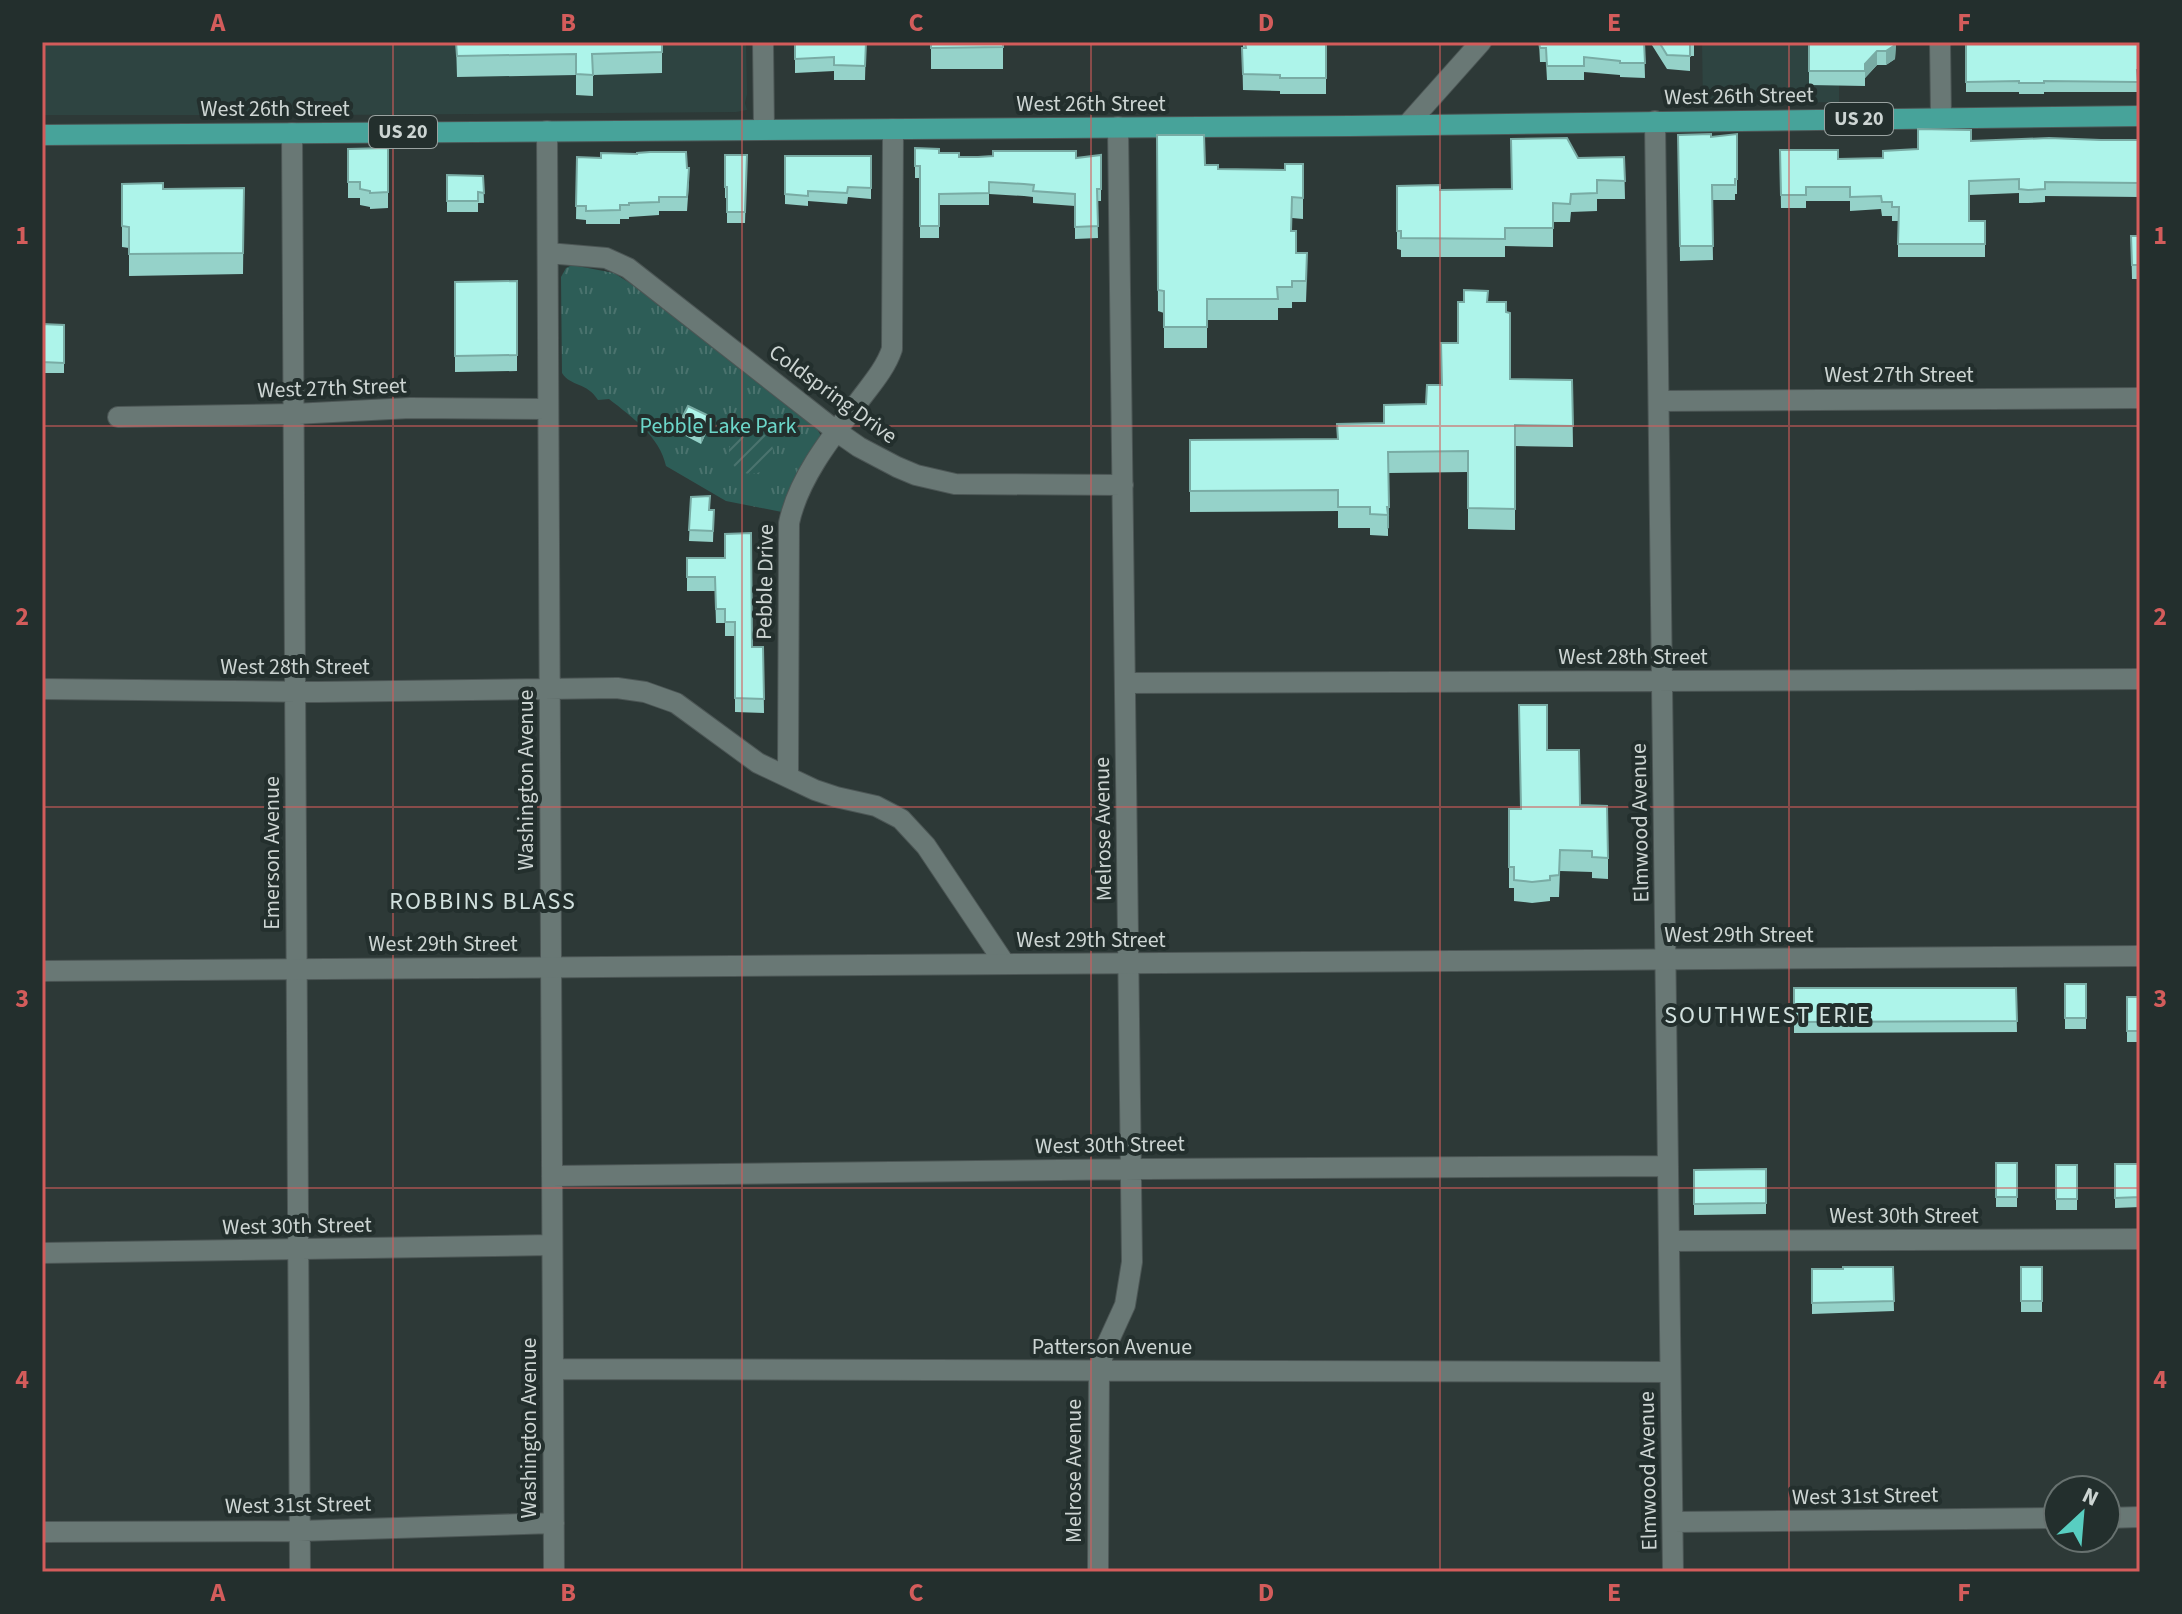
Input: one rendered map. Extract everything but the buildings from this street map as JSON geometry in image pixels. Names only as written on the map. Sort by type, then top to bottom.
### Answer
[{"type":"main road","name":"West 26th Street","points":[[42,135],[2140,116]]},
{"type":"street","points":[[763,42],[764,130]]},
{"type":"street","points":[[1407,125],[1481,42]]},
{"type":"street","points":[[1940,42],[1941,117]]},
{"type":"street","name":"Elmwood Avenue","points":[[1655,121],[1673,1572]]},
{"type":"street","name":"Melrose Avenue","points":[[1098,1572],[1099,1371],[1104,1351],[1125,1305],[1131,1276],[1118,127]]},
{"type":"street","name":"Pebble Drive","points":[[788,777],[789,523],[801,487],[836,431],[883,369],[892,349],[893,129]]},
{"type":"street","name":"Washington Avenue","points":[[547,131],[554,1572]]},
{"type":"street","name":"Emerson Avenue","points":[[292,133],[300,1572]]},
{"type":"street","name":"Coldspring Drive","points":[[548,253],[606,258],[628,268],[836,431],[880,459],[916,475],[975,485],[1123,485]]},
{"type":"street","name":"West 27th Street","points":[[1659,401],[2140,398]]},
{"type":"street","name":"West 27th Street","points":[[118,417],[294,414],[410,408],[548,409]]},
{"type":"street","name":"West 28th Street","points":[[1125,683],[2140,679]]},
{"type":"street","name":"West 28th Street","points":[[42,689],[295,692],[634,689],[676,703],[758,763],[836,797],[883,808],[901,819],[926,846],[1005,964]]},
{"type":"street","name":"West 29th Street","points":[[42,971],[2140,956]]},
{"type":"street","name":"West 30th Street","points":[[552,1176],[1668,1166]]},
{"type":"street","name":"West 30th Street","points":[[1669,1241],[2140,1239]]},
{"type":"street","name":"West 30th Street","points":[[42,1253],[552,1245]]},
{"type":"street","name":"Patterson Avenue","points":[[553,1369],[1670,1372]]},
{"type":"street","name":"West 31st Street","points":[[1673,1522],[2042,1518]]},
{"type":"street","name":"West 31st Street","points":[[42,1532],[299,1531],[554,1523]]},
{"type":"shaded area","points":[[42,42],[746,42],[747,110],[42,115]]},
{"type":"shaded area","points":[[1702,42],[1839,42],[1839,102],[1703,104]]},
{"type":"green space","name":"Pebble Lake Park","points":[[572,265],[614,273],[636,287],[817,429],[820,443],[794,481],[782,512],[726,501],[666,466],[658,446],[636,420],[609,399],[598,400],[589,390],[570,381],[562,373],[561,277]]},
{"type":"green space","points":[[751,430],[766,437],[773,452],[766,467],[751,474],[736,467],[729,452],[736,437]]},
{"type":"district","name":"ROBBINS BLASS","points":[[483,901]]},
{"type":"district","name":"SOUTHWEST ERIE","points":[[1768,1015]]}]
